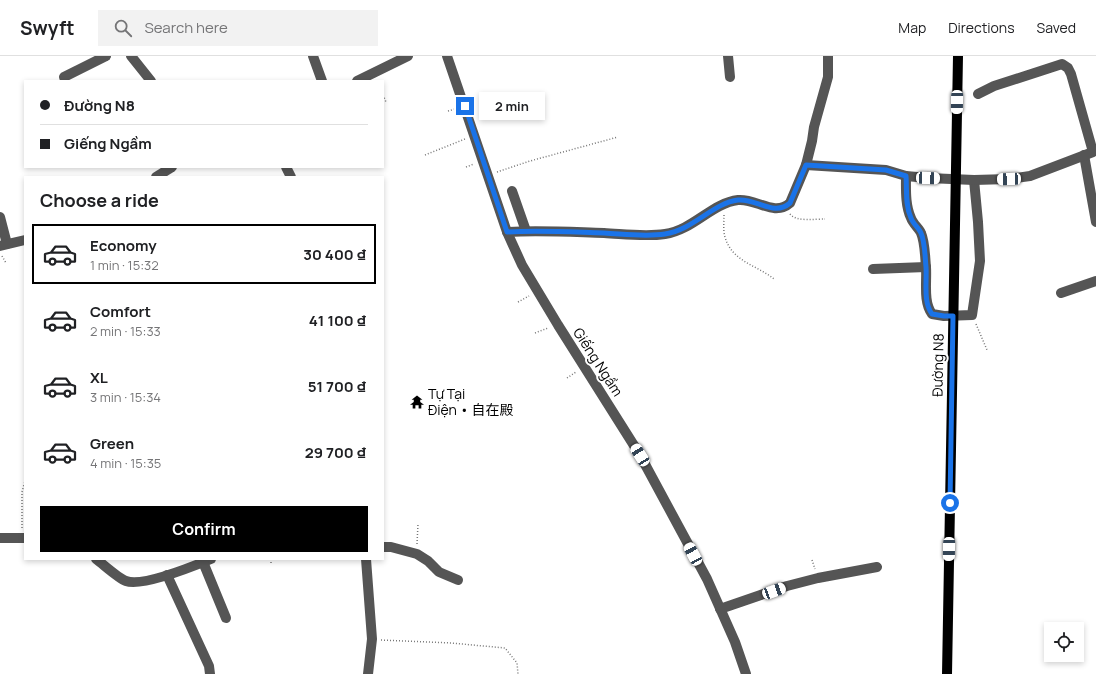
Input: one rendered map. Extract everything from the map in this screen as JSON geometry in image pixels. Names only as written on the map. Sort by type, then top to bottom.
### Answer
[{"type":"main road","name":"Đường N8","points":[[947,674],[958,56]]},
{"type":"street","points":[[64,77],[106,56]]},
{"type":"street","points":[[130,56],[150,80]]},
{"type":"street","points":[[313,56],[322,80]]},
{"type":"street","points":[[359,80],[408,56]]},
{"type":"street","name":"Giếng Ngầm","points":[[447,56],[507,232],[522,265],[558,326],[640,455],[706,579],[735,642],[746,674]]},
{"type":"street","points":[[728,56],[730,77]]},
{"type":"street","points":[[507,232],[552,231],[630,235],[664,234],[679,231],[724,203],[738,200],[749,200],[773,209],[786,207],[790,203],[806,165],[814,127],[828,77],[828,56]]},
{"type":"street","points":[[806,165],[886,170],[906,176],[974,180],[1009,179],[1030,176],[1093,152],[1072,74],[1068,68],[1062,64],[994,86],[978,94]]},
{"type":"street","points":[[1084,155],[1096,222]]},
{"type":"street","points":[[158,176],[170,168]]},
{"type":"street","points":[[906,176],[908,206],[911,218],[921,234],[926,267],[927,301],[929,310],[932,314],[944,316],[972,315],[980,261],[974,180]]},
{"type":"street","points":[[512,191],[526,231]]},
{"type":"street","points":[[0,217],[2,247],[24,240]]},
{"type":"street","points":[[873,269],[926,267]]},
{"type":"street","points":[[1060,293],[1096,281]]},
{"type":"street","points":[[0,538],[23,538]]},
{"type":"street","points":[[384,547],[391,547],[417,554],[428,561],[439,572],[458,580]]},
{"type":"street","points":[[97,560],[125,581],[136,583],[167,575],[207,561],[226,618]]},
{"type":"street","points":[[366,560],[372,639],[368,674]]},
{"type":"street","points":[[720,610],[787,586],[818,578],[877,567]]},
{"type":"street","points":[[167,575],[209,666],[210,674]]},
{"type":"path","points":[[384,97],[386,102]]},
{"type":"path","points":[[425,155],[474,135]]},
{"type":"path","points":[[488,175],[530,161],[618,137]]},
{"type":"path","points":[[724,203],[724,236],[728,246],[734,255],[774,279]]},
{"type":"path","points":[[786,207],[793,217],[798,219],[825,219]]},
{"type":"path","points":[[2,247],[6,263]]},
{"type":"path","points":[[518,302],[538,292]]},
{"type":"path","points":[[972,315],[987,350]]},
{"type":"path","points":[[535,333],[558,326]]},
{"type":"path","points":[[23,538],[22,492],[24,485]]},
{"type":"path","points":[[417,554],[418,524]]},
{"type":"path","points":[[372,639],[451,643],[505,648],[517,664],[518,674]]},
{"type":"place","name":"Tự Tại Điện • 自在殿","points":[[417,402]]},
{"type":"route","points":[[465,106],[507,232],[552,231],[630,235],[664,234],[679,231],[724,203],[738,200],[749,200],[773,209],[786,207],[790,203],[806,165],[886,170],[906,176],[908,206],[911,218],[921,234],[923,243],[929,310],[932,314],[953,316],[950,503]]}]
